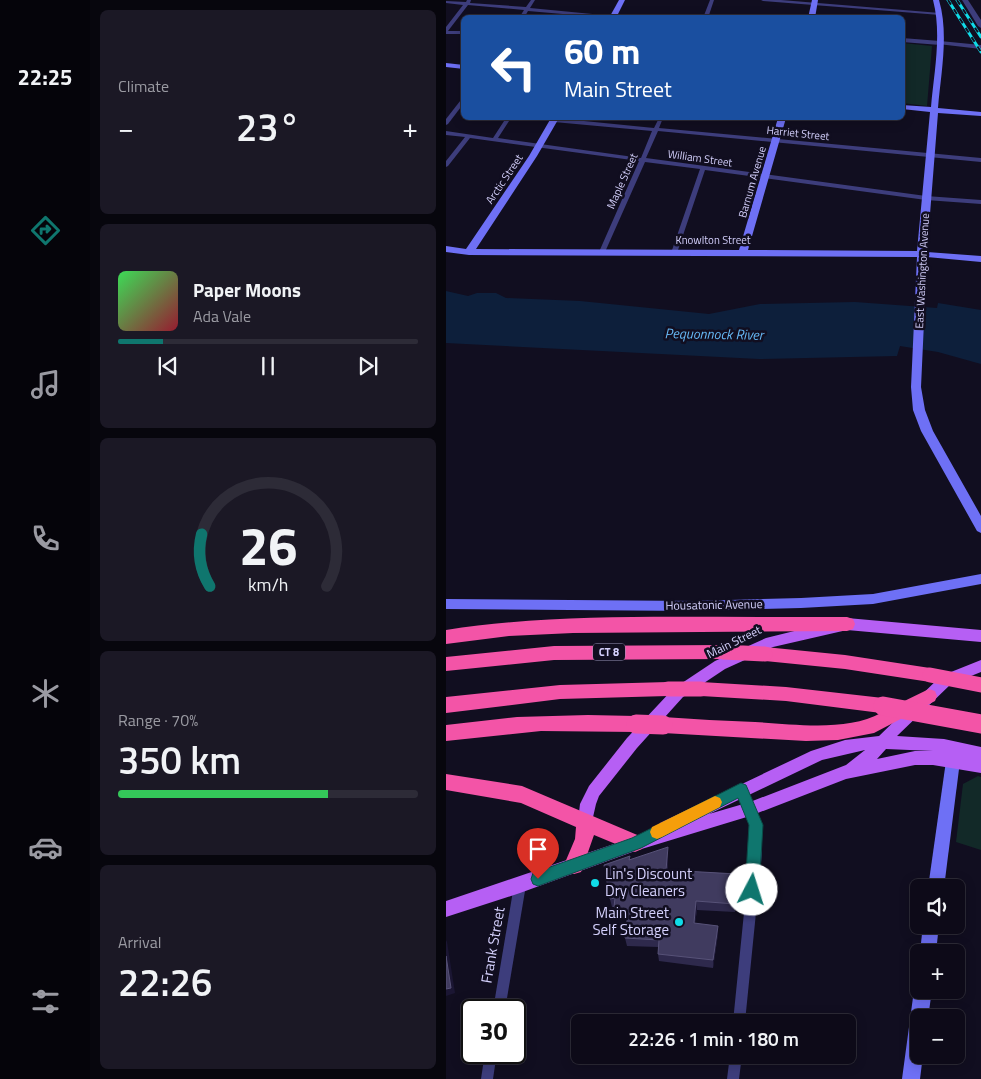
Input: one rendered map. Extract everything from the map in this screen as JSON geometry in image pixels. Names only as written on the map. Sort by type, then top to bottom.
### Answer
[{"type":"highway","points":[[446,637],[490,630],[532,627],[756,623],[847,624]]},
{"type":"highway","name":"CT 8","points":[[446,664],[554,653],[724,652],[845,662],[981,685]]},
{"type":"highway","points":[[446,705],[570,692],[701,689],[786,694],[883,706],[981,724]]},
{"type":"highway","points":[[446,732],[543,722],[663,725],[806,733],[838,732],[868,727],[883,722],[929,696]]},
{"type":"highway","points":[[446,782],[522,795],[636,844]]},
{"type":"highway","points":[[574,865],[584,839],[586,821]]},
{"type":"main road","points":[[614,15],[622,0]]},
{"type":"main road","name":"East Washington Avenue","points":[[936,0],[940,14],[940,44],[922,254],[916,387],[918,410],[926,431],[981,528]]},
{"type":"main road","points":[[811,15],[815,2]]},
{"type":"main road","points":[[446,65],[461,67]]},
{"type":"main road","points":[[905,107],[981,114]]},
{"type":"main road","name":"Arctic Street","points":[[469,252],[554,120]]},
{"type":"main road","name":"Barnum Avenue","points":[[743,252],[781,120]]},
{"type":"main road","name":"Knowlton Street","points":[[446,249],[469,252],[922,254],[981,259]]},
{"type":"main road","name":"Housatonic Avenue","points":[[446,604],[695,606],[801,603],[873,599],[981,579]]},
{"type":"main road","name":"Main Street","points":[[586,821],[588,804],[599,784],[632,744],[678,693],[720,665],[771,642],[847,624],[977,634]]},
{"type":"main road","points":[[846,772],[875,752],[946,680],[981,666]]},
{"type":"main road","points":[[636,844],[741,789],[827,752],[859,744],[921,742],[981,766]]},
{"type":"main road","points":[[937,879],[953,754]]},
{"type":"main road","points":[[446,909],[636,844],[750,809],[846,772],[915,758],[953,754],[981,754]]},
{"type":"main road","points":[[911,1079],[913,1064]]},
{"type":"street","points":[[523,15],[533,0]]},
{"type":"street","points":[[706,15],[712,0]]},
{"type":"street","points":[[763,0],[815,2],[940,14]]},
{"type":"street","points":[[965,0],[981,26]]},
{"type":"street","points":[[446,2],[468,2],[594,15]]},
{"type":"street","points":[[446,31],[468,2]]},
{"type":"street","points":[[446,31],[461,33]]},
{"type":"street","points":[[905,40],[981,47]]},
{"type":"street","points":[[446,122],[461,102]]},
{"type":"street","points":[[494,140],[507,120]]},
{"type":"street","name":"Harriet Street","points":[[564,120],[981,160]]},
{"type":"street","name":"Maple Street","points":[[602,252],[660,120]]},
{"type":"street","name":"William Street","points":[[446,133],[926,198],[981,202]]},
{"type":"street","points":[[446,165],[468,137]]},
{"type":"street","points":[[674,253],[703,168]]},
{"type":"street","points":[[740,1014],[756,853],[756,825],[741,789]]},
{"type":"street","name":"Frank Street","points":[[501,999],[520,885]]},
{"type":"street","points":[[487,1079],[489,1064]]},
{"type":"street","points":[[733,1079],[735,1064]]},
{"type":"green space","points":[[905,43],[932,46],[927,106],[905,103]]},
{"type":"green space","points":[[978,776],[981,777],[981,850],[956,842],[963,784]]},
{"type":"water","name":"Pequonnock River","points":[[446,291],[468,296],[477,293],[496,293],[506,298],[580,301],[709,314],[760,304],[855,302],[937,308],[938,303],[981,310],[981,364],[938,352],[900,346],[897,356],[759,359],[446,343]]},
{"type":"building","points":[[668,847],[666,870],[737,874],[735,904],[696,901],[694,923],[718,926],[713,960],[658,954],[659,940],[625,938],[628,912],[616,912],[617,907],[614,907],[615,898],[610,899],[604,865],[630,856],[629,860]]},
{"type":"building","points":[[446,956],[451,988],[446,989]]},
{"type":"railway","points":[[948,0],[981,52]]},
{"type":"railway","points":[[957,0],[981,37]]},
{"type":"slow traffic","points":[[657,832],[715,802]]},
{"type":"place","name":"Lin's Discount Dry Cleaners","points":[[595,883]]},
{"type":"place","name":"Main Street Self Storage","points":[[679,922]]},
{"type":"route","points":[[538,879],[636,844],[741,789],[756,825],[756,853],[752,890]]}]
